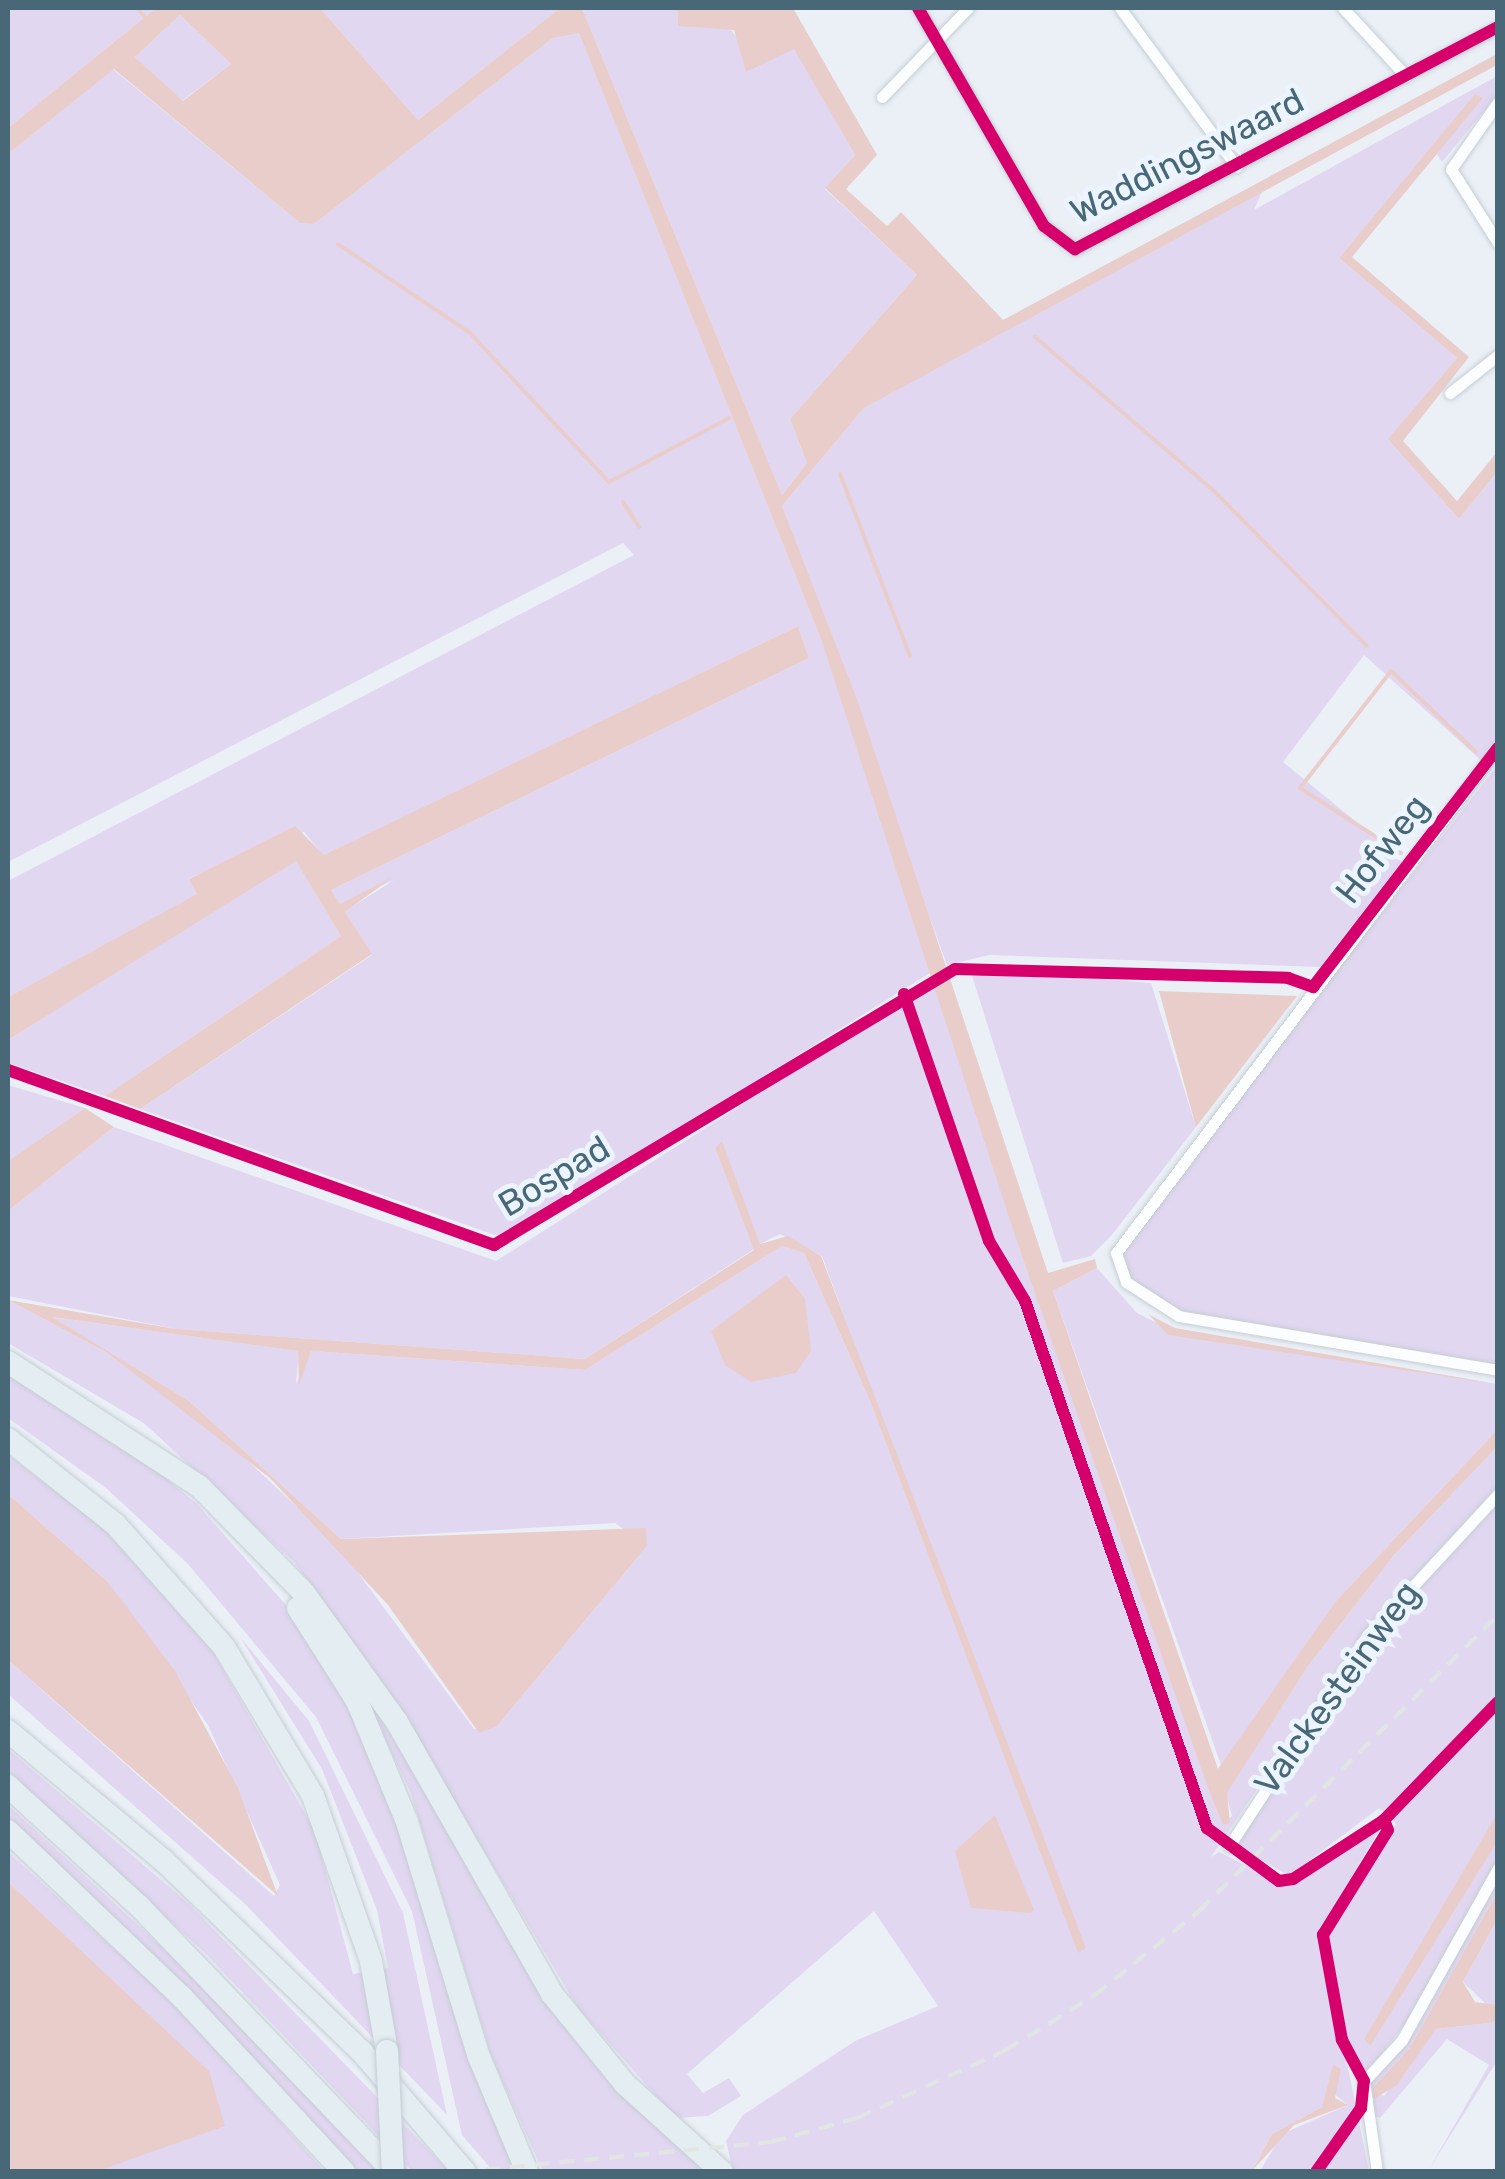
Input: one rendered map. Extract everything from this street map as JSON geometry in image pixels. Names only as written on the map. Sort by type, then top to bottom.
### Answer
[{"type":"highway","points":[[8,1362],[200,1486],[304,1593],[397,1722],[552,1994],[625,2084],[722,2172]]},
{"type":"highway","points":[[8,1439],[116,1526],[224,1648],[313,1796],[371,1960],[387,2051],[393,2172]]},
{"type":"highway","points":[[200,1486],[284,1587],[357,1701],[527,2172]]},
{"type":"highway","points":[[8,1731],[164,1861],[321,2012],[465,2172]]},
{"type":"highway","points":[[8,1786],[140,1907],[393,2172]]},
{"type":"highway","points":[[8,1832],[182,1997],[344,2172]]},
{"type":"street","points":[[918,8],[938,40]]},
{"type":"street","points":[[882,97],[968,8]]},
{"type":"street","points":[[1120,8],[1237,167]]},
{"type":"street","points":[[1343,8],[1406,76]]},
{"type":"street","name":"Waddingswaard","points":[[938,40],[1062,245],[1089,246],[1498,27]]},
{"type":"street","points":[[1498,102],[1451,169],[1498,242]]},
{"type":"street","points":[[1450,392],[1498,354]]},
{"type":"street","name":"Hofweg","points":[[1498,748],[1129,1226],[1118,1268],[1142,1298],[1179,1316],[1498,1370]]},
{"type":"street","name":"Valckesteinweg","points":[[1228,1846],[1366,1636],[1498,1494]]},
{"type":"street","points":[[1377,2172],[1362,2108],[1364,2081],[1402,2040],[1498,1868]]},
{"type":"shaded area","points":[[8,8],[156,8],[8,128]]},
{"type":"shaded area","points":[[156,8],[320,8],[418,120],[560,8],[582,8],[782,495],[807,463],[790,419],[917,275],[825,188],[855,155],[794,49],[746,72],[734,30],[678,26],[677,8],[793,8],[877,155],[846,189],[887,226],[901,212],[1003,320],[1497,54],[1497,65],[864,408],[782,506],[858,702],[1048,1273],[1095,1259],[1097,1268],[1053,1291],[1218,1769],[1336,1601],[1497,1430],[1497,1447],[1395,1554],[1308,1666],[1227,1793],[1230,1823],[1223,1825],[1208,1788],[1019,1248],[822,642],[579,33],[553,38],[314,224],[300,223],[114,69],[8,154],[8,128]],"holes":[[[180,15],[231,64],[183,101],[135,57]]]},
{"type":"shaded area","points":[[320,8],[560,8],[418,120]]},
{"type":"shaded area","points":[[582,8],[677,8],[678,26],[728,26],[741,43],[794,48],[855,155],[825,189],[917,275],[790,419],[807,463],[782,495]]},
{"type":"shaded area","points":[[180,15],[231,64],[182,101],[135,57]]},
{"type":"shaded area","points":[[579,32],[822,642],[935,970],[503,1238],[140,1109],[372,955],[344,912],[394,880],[340,904],[331,890],[809,658],[798,626],[324,856],[304,832],[189,878],[198,894],[8,997],[8,881],[634,555],[623,543],[8,862],[8,154],[113,69],[300,223],[314,224],[553,38]]},
{"type":"shaded area","points":[[1497,76],[1497,95],[1442,162],[1437,154],[1476,94],[1339,258],[1457,358],[1389,439],[1459,519],[1497,472],[1497,742],[1483,762],[1364,655],[1283,762],[1403,860],[1320,967],[989,955],[947,965],[782,506],[864,408],[1265,185],[1254,210]]},
{"type":"shaded area","points":[[1475,94],[1483,98],[1352,257],[1469,357],[1403,441],[1457,501],[1497,452],[1497,472],[1459,519],[1388,439],[1457,358],[1339,258]]},
{"type":"shaded area","points":[[798,626],[809,658],[331,890],[340,904],[393,877],[345,912],[372,954],[140,1109],[105,1096],[341,936],[296,861],[8,1040],[8,997],[197,894],[189,879],[295,826],[324,855]]},
{"type":"shaded area","points":[[1497,766],[1497,1367],[1180,1314],[1130,1283],[1121,1261],[1132,1234]]},
{"type":"shaded area","points":[[296,860],[341,936],[105,1096],[8,1063],[8,1040]]},
{"type":"shaded area","points":[[1009,972],[1151,983],[1196,1127],[1111,1236],[1091,1256],[1063,1263],[972,976]]},
{"type":"shaded area","points":[[937,981],[1019,1248],[1223,1825],[1232,1816],[1226,1793],[1308,1666],[1395,1554],[1497,1447],[1497,1487],[1363,1633],[1211,1857],[1219,1852],[1285,1885],[1371,1823],[1380,1829],[1320,1930],[1369,2171],[1260,2171],[1282,2134],[1348,2105],[1333,2093],[1341,2069],[1322,2107],[1272,2134],[1252,2171],[733,2171],[726,2141],[743,2115],[855,2041],[938,2006],[874,1911],[687,2074],[703,2093],[729,2078],[741,2096],[708,2116],[676,2118],[578,2008],[391,1695],[295,1563],[145,1424],[8,1343],[8,1300],[106,1352],[226,1440],[338,1546],[474,1729],[497,1726],[647,1546],[615,1523],[341,1539],[189,1401],[51,1317],[299,1351],[296,1384],[311,1351],[585,1370],[782,1246],[804,1253],[870,1401],[1078,1952],[822,1256],[780,1234],[760,1244],[715,1148],[754,1249],[585,1359],[176,1329],[8,1296],[8,1211],[114,1127],[496,1261]]},
{"type":"shaded area","points":[[1159,991],[1297,996],[1196,1127]]},
{"type":"shaded area","points":[[8,1085],[85,1108],[8,1161]]},
{"type":"shaded area","points":[[85,1108],[114,1127],[8,1211],[8,1161]]},
{"type":"shaded area","points":[[722,1141],[760,1244],[788,1236],[821,1256],[1086,1948],[1078,1953],[870,1401],[804,1253],[782,1246],[585,1370],[311,1351],[299,1385],[298,1351],[52,1317],[189,1401],[341,1539],[646,1528],[647,1546],[497,1726],[479,1733],[388,1605],[270,1478],[106,1352],[8,1300],[176,1329],[585,1359],[754,1250],[715,1148]]},
{"type":"shaded area","points":[[1097,1268],[1137,1313],[1173,1331],[1497,1384],[1497,1430],[1336,1601],[1222,1768],[1053,1291]]},
{"type":"shaded area","points":[[786,1275],[805,1299],[811,1351],[796,1373],[751,1382],[725,1365],[711,1331]]},
{"type":"shaded area","points":[[1148,1314],[1175,1328],[1497,1384],[1168,1335]]},
{"type":"shaded area","points":[[8,1374],[132,1450],[197,1504],[299,1620],[384,1775],[522,2171],[493,2171],[462,2135],[412,1911],[316,1717],[188,1564],[106,1488],[8,1418]]},
{"type":"shaded area","points":[[8,1455],[103,1528],[213,1652],[315,1831],[353,1974],[388,1968],[377,1910],[322,1769],[240,1637],[309,1721],[403,1913],[447,2115],[245,1904],[8,1694],[8,1660],[274,1896],[280,1885],[208,1725],[107,1581],[8,1494]]},
{"type":"shaded area","points":[[8,1494],[107,1581],[175,1671],[238,1788],[278,1896],[8,1660]]},
{"type":"shaded area","points":[[1497,1500],[1497,1860],[1410,2018],[1365,2075],[1345,2037],[1327,1934],[1396,1824],[1379,1808],[1289,1876],[1234,1844],[1301,1732],[1376,1634]]},
{"type":"shaded area","points":[[351,1668],[486,1897],[709,2171],[543,2171],[492,2058],[410,1791]]},
{"type":"shaded area","points":[[8,1749],[188,1903],[449,2171],[412,2171],[206,1954],[8,1771]]},
{"type":"shaded area","points":[[8,1805],[206,1988],[377,2171],[358,2171],[195,1997],[8,1820]]},
{"type":"shaded area","points":[[1497,1814],[1497,1842],[1370,2046],[1364,2039]]},
{"type":"shaded area","points":[[995,1815],[1034,1910],[1030,1913],[971,1908],[955,1851]]},
{"type":"shaded area","points":[[8,1852],[176,2005],[324,2171],[8,2171]]},
{"type":"shaded area","points":[[1497,1876],[1497,1893],[1409,2049],[1371,2091],[1384,2096],[1436,2029],[1497,2022],[1497,2061],[1428,2171],[1489,2065],[1447,2039],[1380,2118],[1372,2115],[1369,2084],[1408,2037]]},
{"type":"shaded area","points":[[8,1882],[209,2071],[225,2126],[98,2171],[8,2171]]},
{"type":"shaded area","points":[[1497,1893],[1497,1920],[1463,1982],[1475,2002],[1497,2005],[1497,2022],[1436,2029],[1397,2085],[1374,2099],[1370,2091],[1409,2049]]},
{"type":"shaded area","points":[[1497,1920],[1497,2005],[1487,2005],[1463,1982]]},
{"type":"shaded area","points":[[1333,2065],[1341,2069],[1335,2098],[1348,2105],[1294,2125],[1252,2171],[1272,2134],[1322,2107]]},
{"type":"waterway","points":[[137,8],[145,17]]},
{"type":"waterway","points":[[338,244],[470,333],[609,482],[729,418]]},
{"type":"waterway","points":[[1035,337],[1215,492],[1367,646]]},
{"type":"waterway","points":[[840,474],[910,656]]},
{"type":"waterway","points":[[623,502],[639,527]]},
{"type":"waterway","points":[[1401,853],[1300,788],[1391,671],[1476,752]]},
{"type":"railway","points":[[460,2172],[771,2142],[857,2118],[1006,2050],[1095,1995],[1199,1911],[1498,1615]]},
{"type":"cycle path","points":[[918,8],[1044,226],[1075,249],[1498,27]]},
{"type":"cycle path","name":"Bospad","points":[[8,1070],[494,1245],[955,969],[1288,978],[1313,987],[1498,748]]},
{"type":"cycle path","points":[[904,994],[989,1241],[1025,1301],[1207,1828],[1279,1881],[1293,1879],[1384,1820],[1498,1702]]},
{"type":"cycle path","points":[[1316,2172],[1361,2108],[1364,2081],[1342,2040],[1323,1935],[1388,1830],[1384,1820]]}]
